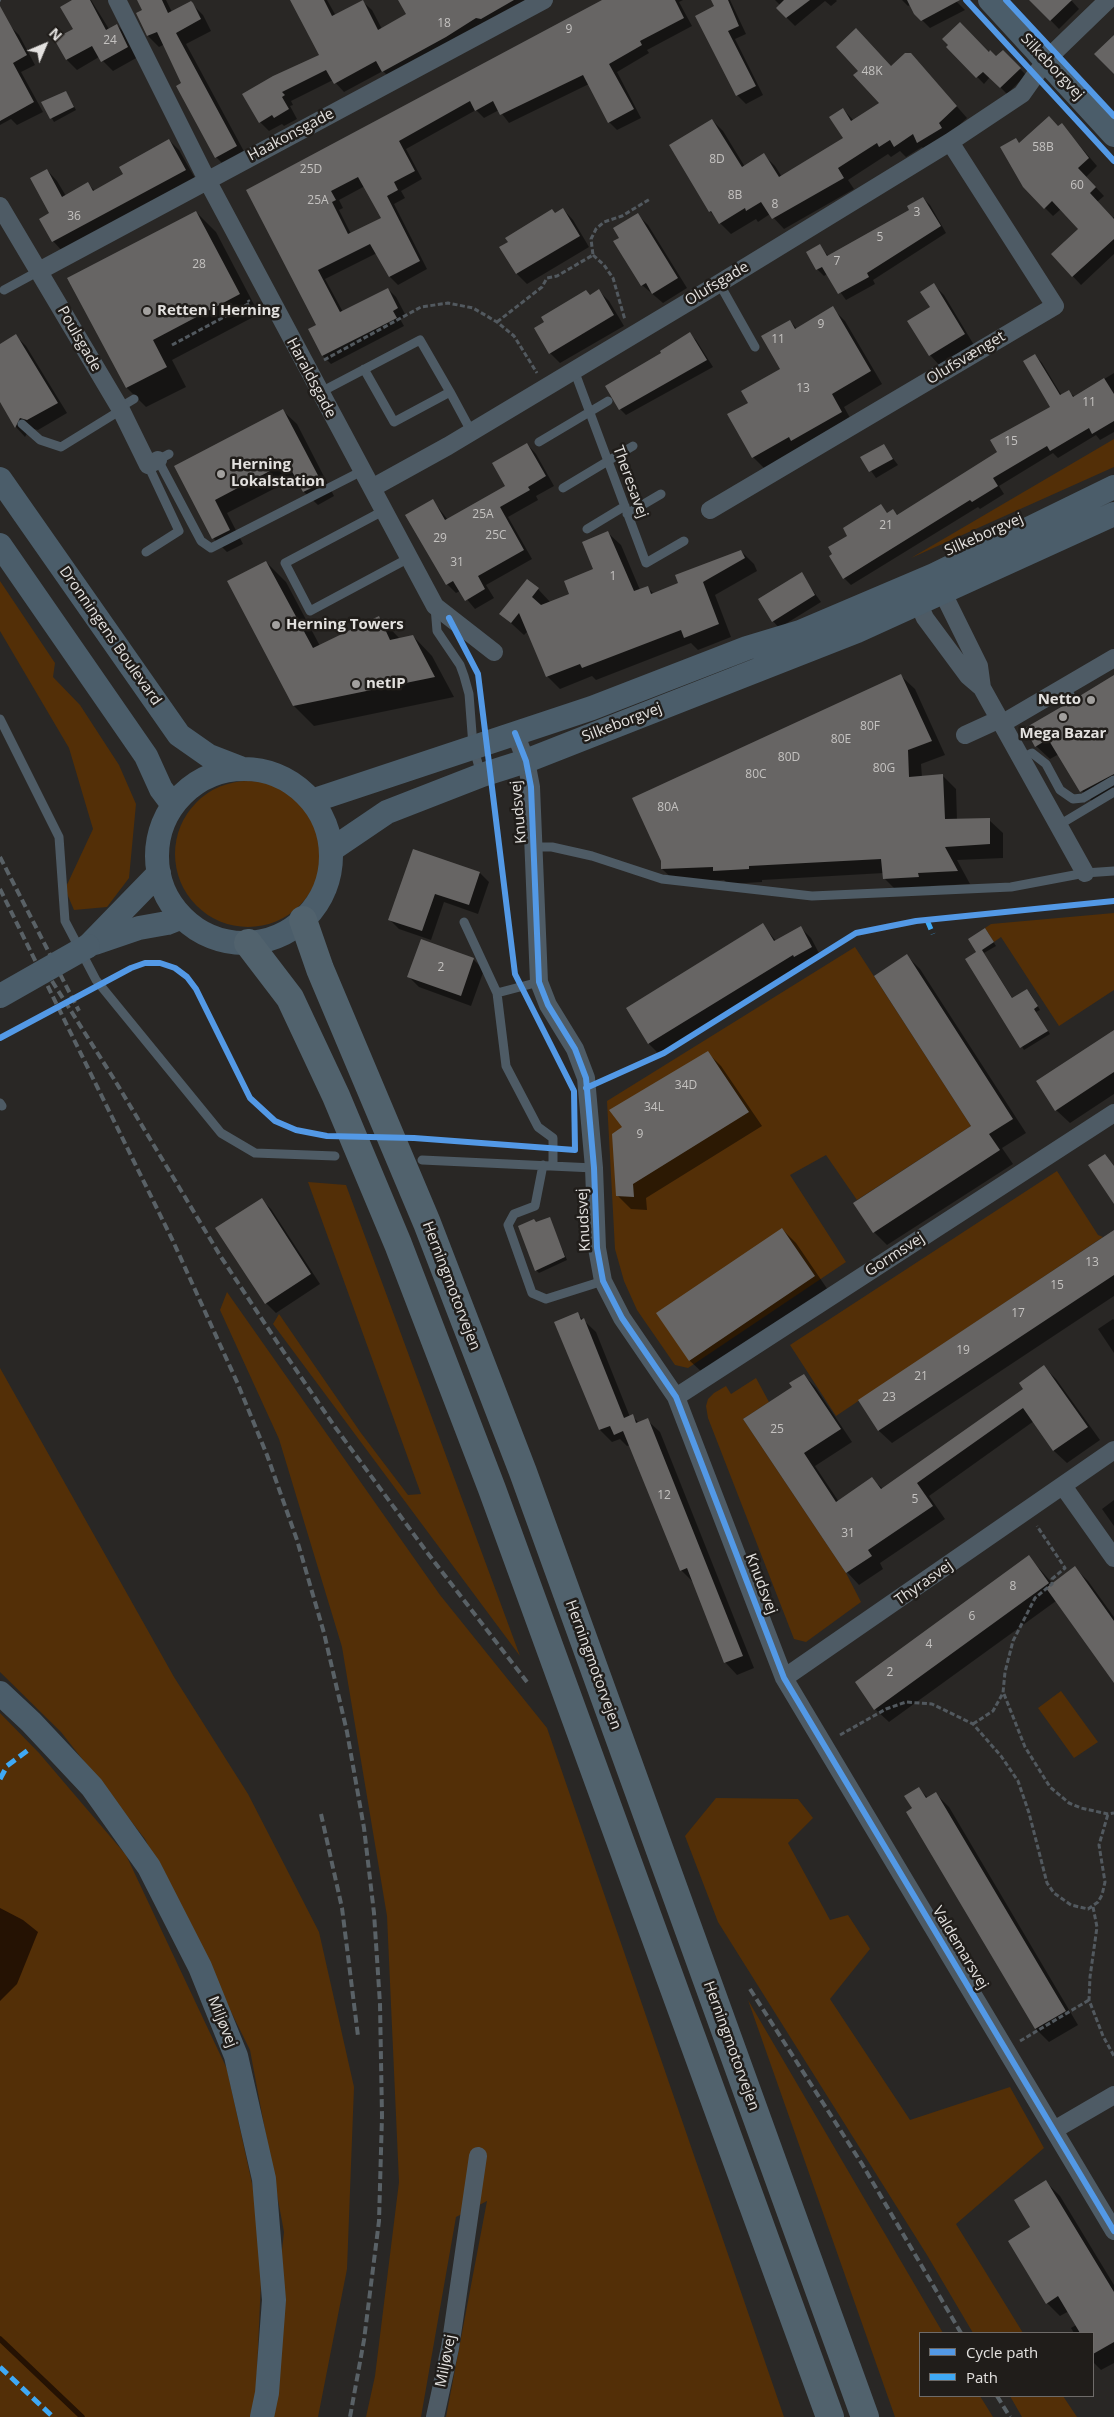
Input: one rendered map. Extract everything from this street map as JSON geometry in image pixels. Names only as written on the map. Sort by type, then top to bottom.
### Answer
[{"type":"highway","name":"Herningmotorvejen","points":[[303,920],[320,969],[427,1223],[523,1472],[865,2417]]},
{"type":"highway","points":[[248,943],[290,998],[336,1096],[398,1244],[492,1489],[830,2417]]},
{"type":"main road","name":"Silkeborgvej","points":[[990,0],[1114,135]]},
{"type":"main road","name":"Silkeborgvej","points":[[747,648],[797,619],[1114,476]]},
{"type":"main road","name":"Dronningens Boulevard","points":[[0,479],[179,735],[209,756],[242,769]]},
{"type":"main road","name":"Silkeborgvej","points":[[939,584],[1114,488]]},
{"type":"main road","name":"Silkeborgvej","points":[[312,801],[592,708],[747,648],[914,594],[1114,514]]},
{"type":"main road","points":[[0,545],[146,756],[161,788],[173,805]]},
{"type":"main road","name":"Silkeborgvej","points":[[331,850],[387,812],[482,775],[526,761],[857,631],[914,594]]},
{"type":"main road","points":[[255,769],[281,777],[292,783],[312,801],[322,816],[331,850],[328,881],[314,908],[303,920],[287,932],[268,940],[248,943],[230,942],[212,937],[182,917],[167,897],[159,873],[157,849],[162,826],[173,805],[192,786],[216,773],[255,769]]},
{"type":"main road","points":[[88,946],[159,873]]},
{"type":"main road","points":[[0,996],[88,946],[139,928],[167,923],[182,917]]},
{"type":"main road","name":"Miljøvej","points":[[0,1693],[31,1722],[92,1787],[149,1867],[200,1967],[236,2056],[264,2179],[274,2300],[267,2393],[262,2417]]},
{"type":"street","name":"Haraldsgade","points":[[116,0],[207,180],[434,606],[494,652]]},
{"type":"street","name":"Haakonsgade","points":[[39,271],[544,0]]},
{"type":"street","name":"Olufsgade","points":[[372,488],[719,283],[950,142],[1022,94],[1046,60],[1108,0]]},
{"type":"street","name":"Olufsvænget","points":[[710,510],[1055,306],[950,142]]},
{"type":"street","name":"Poulsgade","points":[[0,206],[120,409],[158,460]]},
{"type":"street","points":[[939,584],[979,666],[982,688]]},
{"type":"street","points":[[914,594],[925,618],[968,676],[982,688],[1085,873]]},
{"type":"street","points":[[966,736],[1069,694],[1114,658]]},
{"type":"street","name":"Knudsvej","points":[[515,733],[526,761],[531,787],[535,847],[539,982],[548,1005],[576,1049],[586,1078],[594,1168],[597,1248],[603,1281],[622,1318],[676,1397],[784,1678]]},
{"type":"street","name":"Gormsvej","points":[[676,1397],[1114,1113]]},
{"type":"street","name":"Thyrasvej","points":[[784,1678],[1114,1450]]},
{"type":"street","points":[[1063,1486],[1114,1558]]},
{"type":"street","name":"Valdemarsvej","points":[[784,1678],[1114,2231]]},
{"type":"street","points":[[1054,2130],[1114,2095]]},
{"type":"street","name":"Miljøvej","points":[[435,2417],[450,2348],[478,2156]]},
{"type":"lane","points":[[4,290],[39,271]]},
{"type":"lane","points":[[719,283],[755,347]]},
{"type":"lane","points":[[319,393],[420,340],[471,431]]},
{"type":"lane","points":[[364,369],[394,422],[450,392]]},
{"type":"lane","name":"Theresavej","points":[[574,369],[646,563],[684,541]]},
{"type":"lane","points":[[22,424],[40,440],[61,447],[134,399]]},
{"type":"lane","points":[[539,442],[608,401]]},
{"type":"lane","points":[[563,488],[633,446]]},
{"type":"lane","points":[[158,460],[201,542],[211,548],[362,471]]},
{"type":"lane","points":[[146,552],[179,531],[158,460]]},
{"type":"lane","points":[[587,529],[661,494]]},
{"type":"lane","points":[[383,511],[285,563],[310,611],[409,558]]},
{"type":"lane","points":[[434,606],[437,631],[460,665],[464,676],[469,694],[473,746],[482,775]]},
{"type":"lane","points":[[0,719],[59,837],[64,921],[96,980],[221,1133],[255,1153],[335,1156]]},
{"type":"lane","points":[[1022,758],[1032,753],[1039,758],[1046,764],[1060,790],[1073,799],[1083,798],[1114,780]]},
{"type":"lane","points":[[1059,825],[1114,792]]},
{"type":"lane","points":[[535,847],[552,847],[592,856],[662,878],[812,896],[1011,887],[1085,873],[1114,871]]},
{"type":"lane","points":[[464,922],[497,993],[506,1066],[538,1127],[553,1138],[548,1165],[534,1206],[514,1214],[508,1226],[532,1293],[546,1299],[603,1281]]},
{"type":"lane","points":[[497,993],[539,982]]},
{"type":"lane","points":[[422,1160],[594,1168]]},
{"type":"path","points":[[632,334],[623,316],[612,278],[604,265],[593,255],[591,239],[596,229],[604,222],[622,216],[650,199]]},
{"type":"path","points":[[497,322],[542,287],[547,278],[557,276],[593,255]]},
{"type":"path","points":[[172,345],[250,303]]},
{"type":"path","points":[[973,1724],[993,1711],[1003,1693],[1005,1672],[1018,1629],[1035,1598],[1052,1584],[1052,1579],[1066,1568],[1035,1524]]},
{"type":"path","points":[[1003,1693],[1024,1747],[1050,1787],[1069,1803],[1081,1808],[1108,1814],[1114,1813]]},
{"type":"path","points":[[840,1735],[886,1709],[906,1702],[932,1704],[973,1724],[1001,1756],[1018,1780],[1029,1813],[1047,1883],[1054,1893],[1071,1905],[1088,1909],[1093,1907],[1102,1895],[1105,1882],[1099,1845],[1108,1814]]},
{"type":"path","points":[[1093,1907],[1097,1927],[1090,1977],[1089,2000],[1103,2036],[1114,2056]]},
{"type":"path","points":[[1020,2042],[1089,2000]]},
{"type":"shaded area","points":[[1114,439],[1114,467],[911,558]]},
{"type":"shaded area","points":[[0,581],[55,663],[53,677],[80,705],[119,765],[136,804],[129,878],[107,907],[74,910],[65,889],[93,829],[69,748],[0,631]]},
{"type":"shaded area","points":[[248,781],[276,786],[300,802],[316,826],[321,854],[316,882],[300,906],[276,922],[248,927],[220,922],[196,906],[180,882],[175,854],[180,826],[196,802],[220,786]]},
{"type":"shaded area","points":[[1114,913],[1114,990],[1059,1026],[1001,937],[994,942],[985,928],[991,924]]},
{"type":"shaded area","points":[[855,947],[971,1126],[857,1200],[826,1155],[790,1175],[846,1262],[688,1368],[675,1365],[637,1310],[624,1281],[615,1249],[607,1101]]},
{"type":"shaded area","points":[[1057,1171],[1098,1235],[1103,1237],[836,1416],[790,1345]]},
{"type":"shaded area","points":[[308,1182],[346,1185],[520,1656],[273,1324],[279,1314],[361,1433],[408,1495],[421,1494]]},
{"type":"shaded area","points":[[227,1292],[440,1595],[547,1728],[784,2417],[446,2417],[487,2201],[456,2217],[421,2417],[366,2417],[375,2376],[399,2182],[387,1916],[342,1647],[279,1439],[220,1310]]},
{"type":"shaded area","points":[[0,1368],[174,1677],[248,1794],[319,1932],[354,2087],[347,2269],[318,2417],[264,2417],[284,2232],[250,2050],[145,1839],[61,1732],[0,1672]]},
{"type":"shaded area","points":[[756,1378],[769,1402],[743,1419],[846,1573],[861,1602],[806,1642],[794,1639],[708,1418],[706,1406],[708,1399],[714,1393],[726,1386],[731,1394]]},
{"type":"shaded area","points":[[1061,1691],[1098,1742],[1074,1758],[1038,1708]]},
{"type":"shaded area","points":[[0,1713],[39,1753],[126,1855],[227,2069],[263,2234],[255,2417],[0,2417]]},
{"type":"shaded area","points":[[716,1798],[798,1799],[813,1818],[788,1843],[830,1920],[848,1915],[870,1949],[830,1999],[910,2120],[1010,2087],[1044,2148],[956,2224],[1022,2332],[972,2332],[927,2255],[718,1922],[685,1836]]},
{"type":"shaded area","points":[[0,1908],[23,1920],[38,1932],[17,1984],[0,2001]]},
{"type":"shaded area","points":[[748,2000],[942,2332],[919,2332],[919,2397],[981,2397],[993,2417],[895,2417]]},
{"type":"shaded area","points":[[1011,2397],[1064,2397],[1077,2417],[1022,2417]]},
{"type":"building","points":[[72,0],[90,0],[106,30],[117,24],[128,47],[101,62],[92,46],[66,60],[54,39],[73,29],[60,7]]},
{"type":"building","points":[[137,0],[162,0],[168,13],[191,1],[193,3],[201,19],[176,33],[237,146],[215,158],[176,86],[181,83],[157,32],[147,36],[136,13],[142,10]]},
{"type":"building","points":[[290,0],[324,0],[332,16],[363,0],[378,30],[406,14],[398,0],[514,0],[481,19],[476,18],[446,37],[382,72],[376,61],[334,84],[326,70],[282,92],[285,95],[282,97],[289,109],[274,118],[272,115],[259,123],[242,94],[273,76],[319,55]]},
{"type":"building","points":[[602,0],[675,0],[684,18],[640,41],[642,45],[609,64],[634,109],[608,123],[583,75],[500,115],[493,101],[475,111],[470,101],[399,141],[415,171],[394,182],[398,190],[387,196],[420,261],[389,277],[370,244],[318,270],[340,312],[388,288],[398,308],[393,311],[397,318],[322,356],[308,329],[316,325],[246,190]],"holes":[[[358,177],[381,218],[348,234],[332,202],[336,200],[331,191]]]},
{"type":"building","points":[[711,0],[728,0],[739,26],[728,31],[756,86],[736,96],[695,16],[714,6]]},
{"type":"building","points":[[784,0],[810,0],[786,18],[776,8]]},
{"type":"building","points":[[907,0],[960,0],[921,21],[914,14]]},
{"type":"building","points":[[1029,0],[1072,0],[1050,21]]},
{"type":"building","points":[[0,6],[27,55],[13,63],[34,102],[0,121]]},
{"type":"building","points":[[960,22],[989,52],[990,50],[996,56],[1003,50],[1021,68],[1000,88],[983,72],[976,78],[946,47],[948,45],[942,39]]},
{"type":"building","points":[[856,28],[891,66],[905,53],[911,53],[957,106],[939,123],[942,128],[917,143],[913,134],[894,147],[890,140],[879,147],[877,143],[838,168],[844,178],[772,219],[761,202],[746,211],[745,208],[719,224],[711,211],[709,212],[669,145],[712,119],[742,167],[764,153],[779,177],[843,138],[829,117],[843,108],[851,121],[879,103],[853,75],[858,71],[836,47]]},
{"type":"building","points":[[1114,35],[1114,74],[1094,54]]},
{"type":"building","points":[[66,91],[74,107],[50,119],[41,102]]},
{"type":"building","points":[[1049,116],[1058,126],[1062,123],[1089,158],[1078,168],[1096,187],[1090,193],[1114,219],[1114,239],[1072,277],[1051,254],[1078,229],[1052,201],[1044,209],[1023,187],[1000,147],[1016,138],[1019,143]]},
{"type":"building","points":[[169,139],[186,170],[52,242],[39,219],[49,213],[30,178],[47,169],[62,197],[88,182],[93,191],[123,174],[119,167]]},
{"type":"building","points":[[923,197],[941,226],[867,273],[869,277],[838,294],[822,267],[816,270],[806,252],[820,244],[827,256],[909,210],[907,206]]},
{"type":"building","points":[[563,208],[580,236],[516,274],[499,247],[508,242],[505,238],[552,209],[555,213]]},
{"type":"building","name":"Retten i Herning","points":[[196,211],[240,294],[153,340],[167,367],[126,388],[67,278]]},
{"type":"building","points":[[638,213],[678,278],[652,294],[646,283],[641,286],[613,241],[619,238],[613,228]]},
{"type":"building","points":[[934,283],[965,334],[929,356],[907,321],[930,307],[920,292]]},
{"type":"building","points":[[599,289],[614,315],[549,354],[534,328],[544,322],[541,317],[586,290],[590,295]]},
{"type":"building","points":[[833,306],[871,371],[832,394],[842,412],[791,441],[789,437],[752,458],[727,414],[748,403],[741,391],[780,369],[761,336],[790,320],[795,329]]},
{"type":"building","points":[[690,332],[707,360],[619,410],[605,386],[661,353],[660,351]]},
{"type":"building","points":[[16,334],[58,403],[27,420],[20,418],[15,428],[0,402],[0,344]]},
{"type":"building","points":[[1035,354],[1060,395],[1069,390],[1073,397],[1104,378],[1114,394],[1114,421],[1092,434],[1089,428],[1050,451],[1047,446],[993,478],[998,486],[972,502],[970,500],[843,579],[829,556],[832,554],[828,547],[847,536],[843,528],[881,504],[887,513],[893,509],[897,515],[997,452],[990,440],[1050,407],[1023,361]]},
{"type":"building","name":"Herning Lokalstation","points":[[283,409],[322,483],[303,492],[287,462],[215,500],[230,530],[212,539],[174,466]]},
{"type":"building","points":[[527,443],[546,476],[528,487],[530,490],[500,507],[524,550],[478,576],[485,589],[465,601],[453,581],[446,585],[405,515],[433,499],[445,520],[505,486],[492,463]]},
{"type":"building","points":[[884,444],[893,459],[869,472],[860,457]]},
{"type":"building","points":[[608,531],[634,591],[648,586],[651,594],[678,583],[675,575],[741,550],[745,558],[703,582],[719,624],[684,638],[681,630],[582,668],[580,664],[546,677],[519,613],[511,623],[499,614],[527,579],[539,588],[532,597],[541,605],[569,594],[564,581],[593,569],[582,542]]},
{"type":"building","name":"Herning Towers","points":[[266,561],[313,648],[379,616],[390,640],[413,635],[435,677],[293,706],[227,581]]},
{"type":"building","points":[[802,572],[815,595],[772,622],[758,599]]},
{"type":"building","points":[[901,674],[932,741],[908,750],[909,777],[943,774],[945,819],[990,818],[990,844],[945,847],[958,871],[918,873],[919,877],[883,879],[881,859],[749,866],[749,869],[713,871],[713,867],[661,869],[661,861],[632,798]]},
{"type":"building","points":[[1114,675],[1114,774],[1080,792],[1048,739],[1035,747],[1025,728],[1068,703],[1073,706],[1077,705],[1078,697]]},
{"type":"building","points":[[413,849],[480,872],[469,905],[435,894],[422,931],[388,920]]},
{"type":"building","points":[[763,923],[774,941],[801,926],[812,947],[794,957],[793,955],[648,1044],[626,1008]]},
{"type":"building","points":[[985,928],[994,942],[982,950],[1012,998],[1027,989],[1038,1006],[1034,1009],[1048,1031],[1020,1048],[965,959],[976,952],[968,939]]},
{"type":"building","points":[[421,939],[474,958],[461,996],[407,977]]},
{"type":"building","points":[[907,954],[1013,1119],[989,1134],[1000,1150],[873,1233],[853,1203],[971,1126],[874,976]]},
{"type":"building","points":[[1114,1030],[1114,1072],[1055,1111],[1036,1081]]},
{"type":"building","points":[[708,1051],[749,1112],[633,1184],[634,1197],[616,1196],[612,1134],[622,1127],[609,1110]]},
{"type":"building","points":[[1105,1154],[1114,1166],[1114,1204],[1088,1165]]},
{"type":"building","points":[[262,1198],[311,1274],[265,1304],[215,1228]]},
{"type":"building","points":[[550,1217],[565,1257],[535,1271],[518,1226],[534,1219],[536,1222]]},
{"type":"building","points":[[782,1228],[815,1276],[689,1361],[656,1313]]},
{"type":"building","points":[[1114,1230],[1114,1275],[878,1431],[858,1400]]},
{"type":"building","points":[[578,1312],[581,1320],[584,1318],[624,1418],[633,1414],[636,1423],[648,1418],[743,1656],[724,1663],[687,1568],[680,1571],[623,1431],[614,1435],[610,1426],[599,1430],[554,1322]]},
{"type":"building","points":[[1044,1365],[1088,1427],[1053,1451],[1023,1408],[917,1483],[933,1506],[868,1550],[872,1556],[846,1573],[743,1419],[792,1387],[789,1383],[804,1374],[841,1429],[804,1453],[836,1502],[872,1477],[881,1489],[1023,1389],[1019,1383]]},
{"type":"building","points":[[1029,1555],[1049,1583],[874,1710],[855,1682]]},
{"type":"building","points":[[1075,1566],[1114,1621],[1114,1683],[1046,1588]]},
{"type":"building","points":[[919,1787],[926,1798],[936,1792],[1066,2011],[1035,2029],[906,1812],[912,1808],[904,1796]]},
{"type":"building","points":[[1046,2180],[1114,2292],[1114,2342],[1094,2353],[1094,2332],[1079,2332],[1058,2296],[1046,2304],[1008,2241],[1030,2227],[1014,2200]]},
{"type":"waterway","points":[[0,2339],[82,2417]]},
{"type":"railway","points":[[0,857],[79,1011]]},
{"type":"railway","points":[[0,889],[172,1239],[237,1382],[267,1455],[297,1540],[324,1633],[347,1732],[364,1828],[374,1913],[380,2004],[382,2116],[379,2221],[364,2340],[350,2417]]},
{"type":"railway","points":[[52,981],[114,1079],[221,1257],[277,1342],[335,1427],[429,1555],[527,1682]]},
{"type":"railway","points":[[321,1814],[342,1908],[358,2036]]},
{"type":"railway","points":[[750,1989],[862,2164],[960,2332]]},
{"type":"railway","points":[[998,2397],[1010,2417]]},
{"type":"marked path","points":[[927,920],[933,934]]},
{"type":"marked path","points":[[0,1779],[7,1766],[31,1748]]},
{"type":"marked path","points":[[0,2367],[53,2417]]},
{"type":"cycle path","points":[[966,0],[1114,161]]},
{"type":"cycle path","points":[[1006,0],[1114,116]]},
{"type":"cycle path","points":[[0,1038],[131,968],[145,963],[160,963],[175,968],[187,977],[196,989],[250,1098],[275,1121],[296,1130],[327,1136],[414,1138],[575,1150],[574,1091],[515,974],[478,674],[449,618]]},
{"type":"cycle path","points":[[515,733],[526,761],[531,787],[539,982],[548,1005],[575,1049],[586,1078],[594,1168],[597,1248],[603,1281],[622,1318],[676,1397],[784,1678],[1114,2231]]},
{"type":"cycle path","points":[[586,1088],[664,1053],[856,933],[916,921],[1114,901]]},
{"type":"place","name":"Retten i Herning","points":[[147,311]]},
{"type":"place","name":"Herning Lokalstation","points":[[221,474]]},
{"type":"place","name":"Herning Towers","points":[[276,625]]},
{"type":"place","name":"netIP","points":[[356,684]]},
{"type":"place","name":"Netto","points":[[1091,700]]},
{"type":"place","name":"Mega Bazar","points":[[1063,717]]}]
